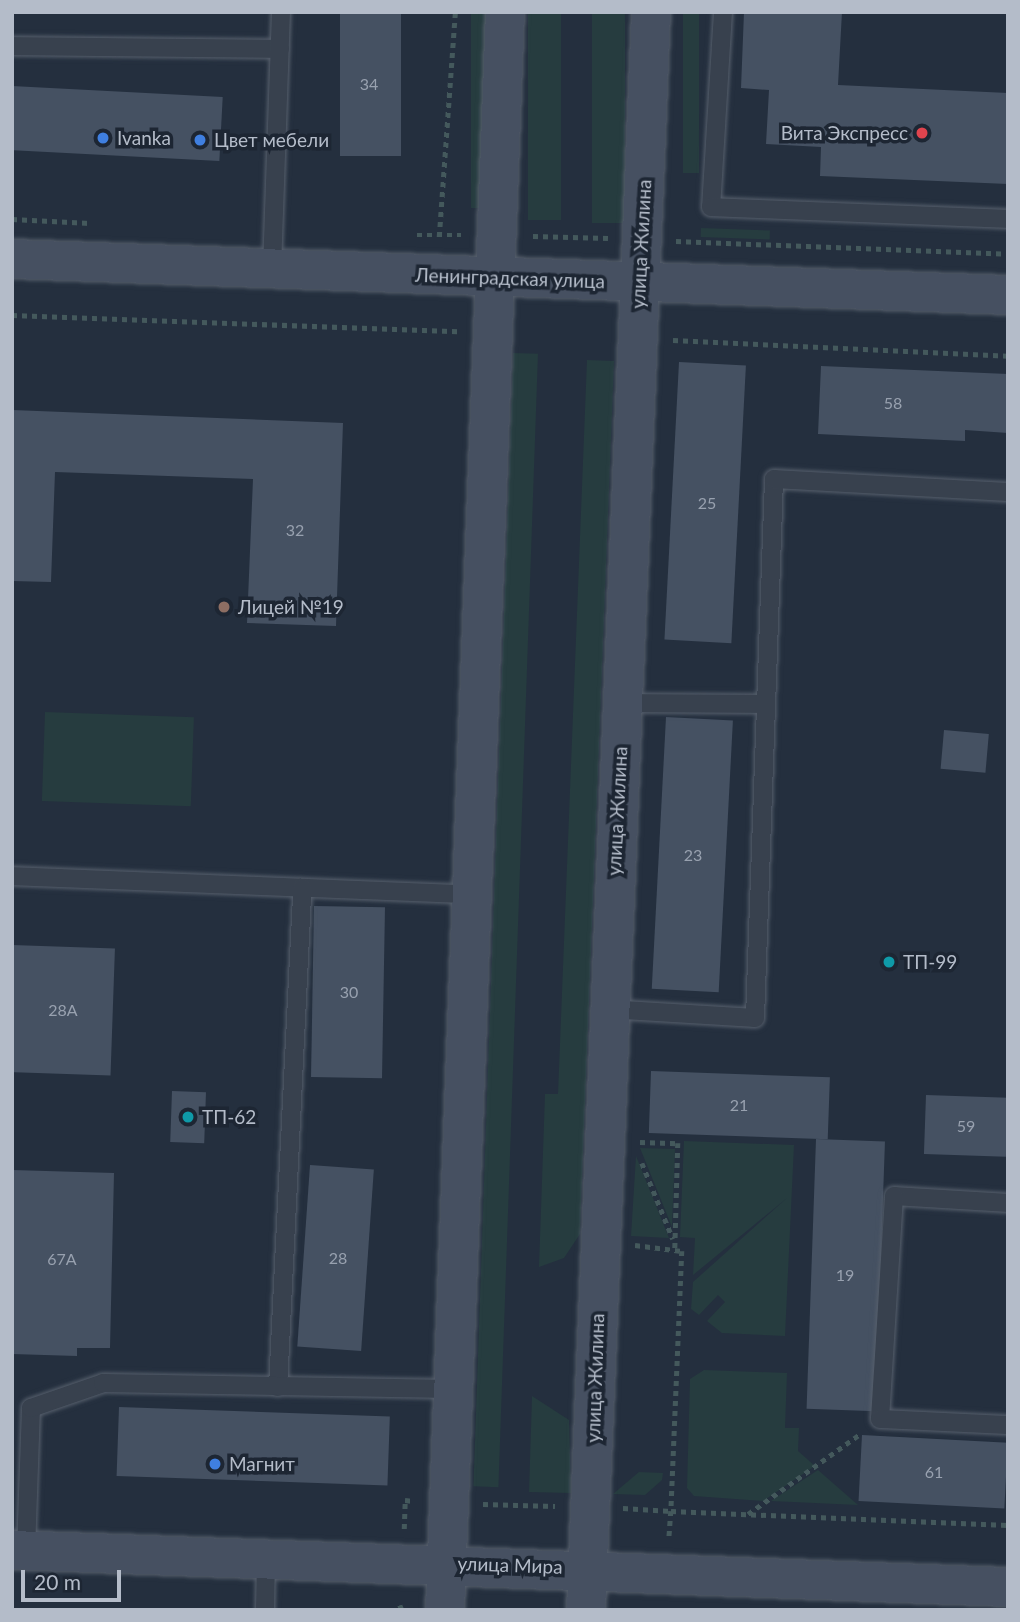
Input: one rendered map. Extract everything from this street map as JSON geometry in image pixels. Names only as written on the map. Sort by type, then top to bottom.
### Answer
[{"type":"main road","points":[[444,1610],[467,894],[505,12]]},
{"type":"main road","name":"улица Жилина","points":[[586,1610],[608,1009],[651,12]]},
{"type":"main road","name":"Ленинградская улица","points":[[12,259],[639,284],[1008,295]]},
{"type":"main road","name":"улица Мира","points":[[19,1551],[589,1568],[1008,1587]]},
{"type":"lane","points":[[272,268],[281,12]]},
{"type":"lane","points":[[723,12],[711,207],[1008,219]]},
{"type":"lane","points":[[12,46],[280,49]]},
{"type":"lane","points":[[608,1009],[755,1018],[774,479],[1008,492]]},
{"type":"lane","points":[[622,703],[766,704]]},
{"type":"lane","points":[[12,876],[467,894]]},
{"type":"lane","points":[[278,1387],[302,888]]},
{"type":"lane","points":[[1008,1203],[894,1196],[880,1419],[1008,1425]]},
{"type":"lane","points":[[19,1551],[31,1408],[103,1383],[451,1389]]},
{"type":"lane","points":[[265,1610],[267,1558]]},
{"type":"path","points":[[419,274],[440,235],[455,12]]},
{"type":"path","points":[[569,237],[1008,254]]},
{"type":"path","points":[[12,314],[491,332]]},
{"type":"path","points":[[636,338],[1008,356]]},
{"type":"path","points":[[674,1243],[631,1142],[678,1143],[674,1250]]},
{"type":"path","points":[[748,1514],[880,1419]]},
{"type":"path","points":[[467,1503],[562,1506]]},
{"type":"path","points":[[612,1507],[1008,1525]]},
{"type":"path","points":[[669,1544],[671,1511]]},
{"type":"green space","points":[[471,12],[487,12],[487,208],[471,208]]},
{"type":"green space","points":[[528,12],[561,12],[561,220],[528,220]]},
{"type":"green space","points":[[592,12],[625,12],[625,223],[592,223]]},
{"type":"green space","points":[[683,12],[699,12],[699,173],[683,173]]},
{"type":"green space","points":[[701,228],[770,230],[770,239],[701,237]]},
{"type":"green space","points":[[513,353],[538,354],[498,1487],[473,1486]]},
{"type":"green space","points":[[587,360],[614,361],[580,1234],[564,1258],[539,1267],[545,1094],[558,1094]]},
{"type":"green space","points":[[45,712],[194,717],[191,806],[42,801]]},
{"type":"green space","points":[[684,1141],[794,1145],[785,1336],[722,1333],[707,1321],[725,1302],[718,1295],[699,1315],[691,1309],[693,1282],[787,1198],[693,1275],[695,1238],[680,1237]]},
{"type":"green space","points":[[640,1148],[675,1149],[672,1227]]},
{"type":"green space","points":[[636,1156],[669,1238],[631,1236]]},
{"type":"green space","points":[[704,1370],[787,1373],[785,1428],[799,1428],[798,1451],[815,1466],[763,1501],[694,1496],[687,1488],[690,1379]]},
{"type":"green space","points":[[532,1396],[569,1420],[571,1493],[529,1492]]},
{"type":"green space","points":[[818,1470],[858,1505],[771,1501]]},
{"type":"green space","points":[[639,1472],[663,1473],[662,1480],[645,1495],[613,1494]]},
{"type":"building","points":[[340,12],[401,12],[401,156],[340,156]]},
{"type":"building","points":[[744,12],[842,12],[838,85],[1008,93],[1008,184],[820,176],[821,147],[766,144],[769,90],[741,88]]},
{"type":"building","points":[[12,86],[223,97],[219,161],[12,150]]},
{"type":"building","points":[[679,362],[746,366],[731,643],[664,640]]},
{"type":"building","points":[[821,366],[1008,374],[1008,433],[965,430],[965,441],[818,434]]},
{"type":"building","points":[[12,410],[343,423],[336,626],[247,623],[253,479],[55,472],[51,582],[12,581]]},
{"type":"building","points":[[666,717],[733,721],[719,992],[652,989]]},
{"type":"building","points":[[944,730],[989,734],[985,773],[941,769]]},
{"type":"building","points":[[314,906],[385,907],[382,1078],[311,1077]]},
{"type":"building","points":[[12,945],[115,949],[111,1076],[12,1072]]},
{"type":"building","points":[[651,1071],[830,1077],[828,1139],[649,1133]]},
{"type":"building","name":"ТП-62","points":[[172,1091],[206,1092],[204,1143],[170,1142]]},
{"type":"building","points":[[926,1095],[1008,1098],[1006,1157],[924,1154]]},
{"type":"building","points":[[816,1139],[885,1141],[876,1411],[807,1409]]},
{"type":"building","points":[[310,1165],[374,1169],[361,1351],[297,1347]]},
{"type":"building","points":[[12,1170],[114,1173],[110,1348],[77,1348],[77,1356],[12,1354]]},
{"type":"building","points":[[119,1407],[390,1416],[387,1485],[117,1476]]},
{"type":"building","points":[[862,1435],[1008,1443],[1004,1509],[859,1501]]},
{"type":"place","name":"Вита Экспресс","points":[[922,133]]},
{"type":"place","name":"Ivanka","points":[[103,138]]},
{"type":"place","name":"Цвет мебели","points":[[200,140]]},
{"type":"place","name":"Лицей №19","points":[[224,607]]},
{"type":"place","name":"ТП-99","points":[[889,962]]},
{"type":"place","name":"ТП-62","points":[[188,1117]]},
{"type":"place","name":"Магнит","points":[[215,1464]]}]
